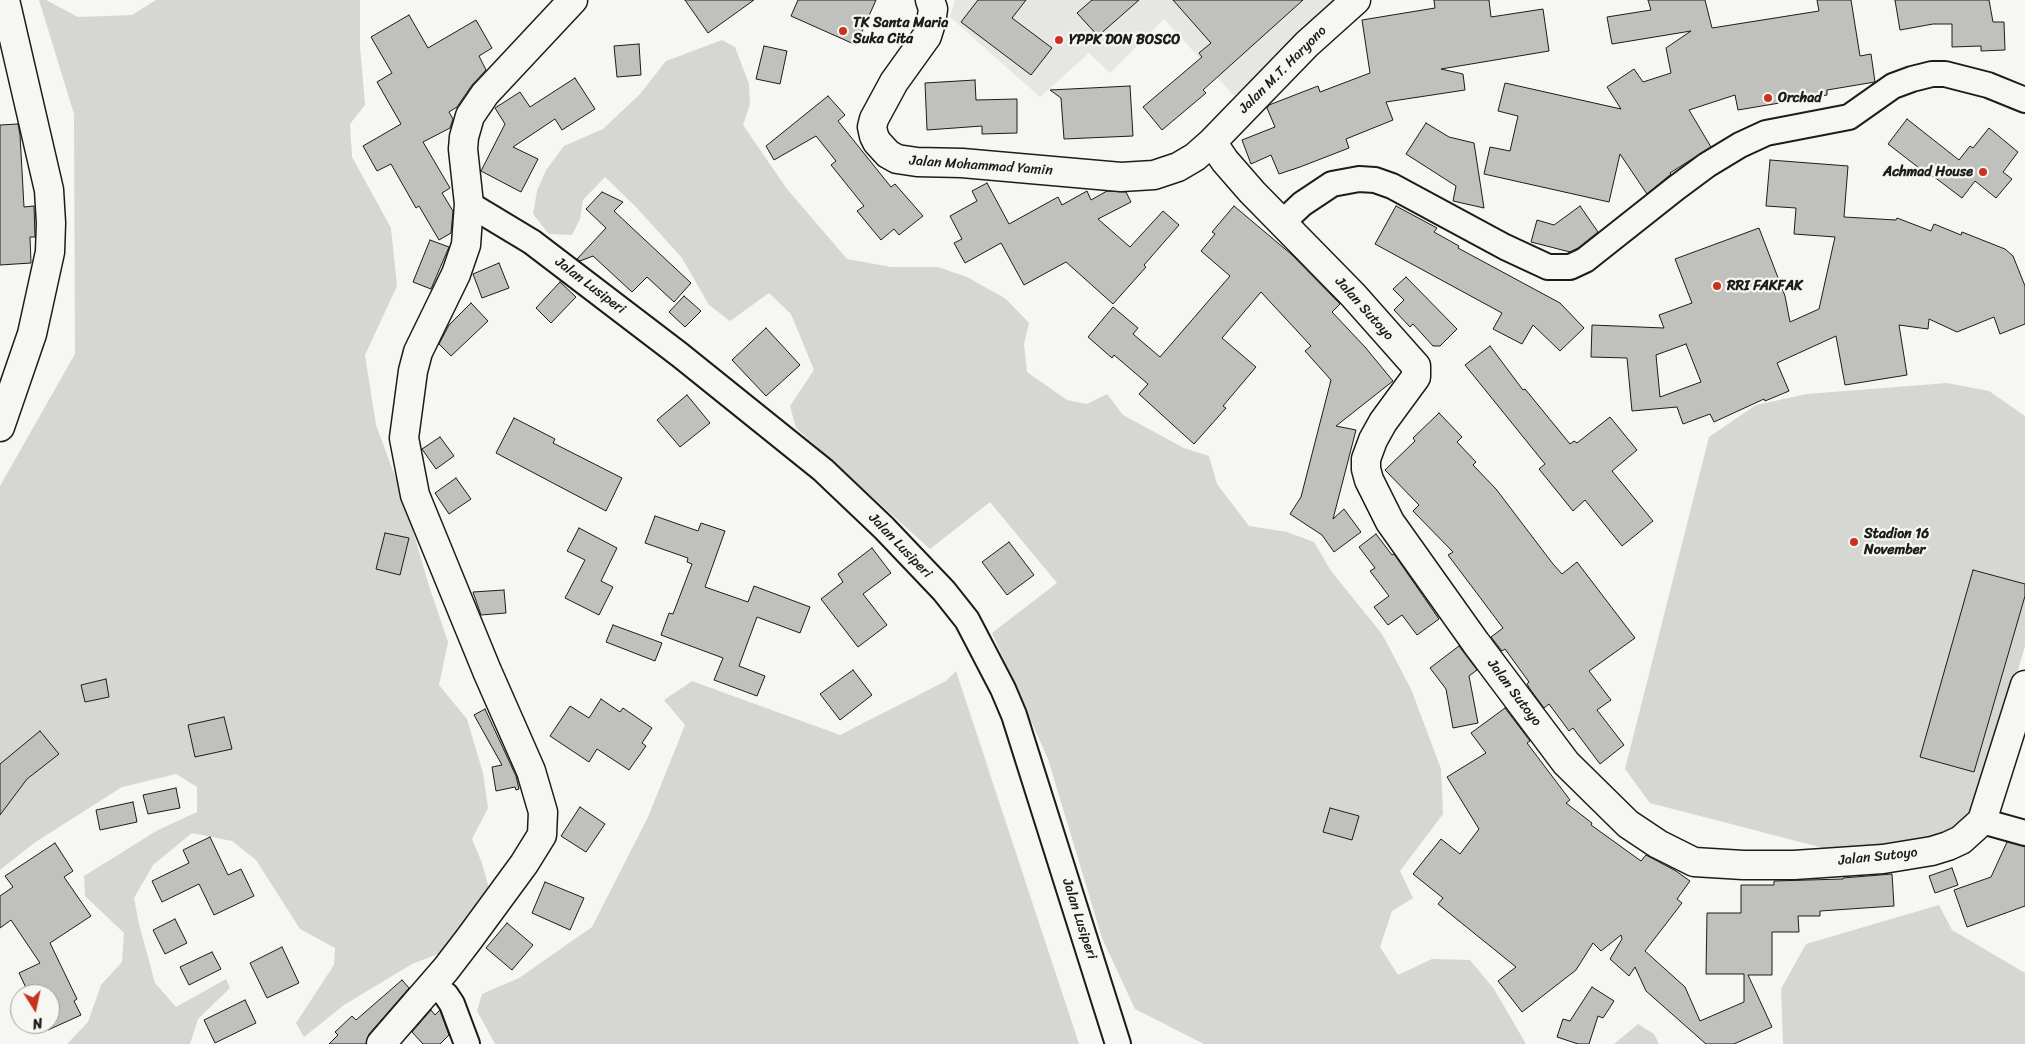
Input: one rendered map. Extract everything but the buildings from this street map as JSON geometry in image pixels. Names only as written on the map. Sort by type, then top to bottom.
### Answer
[{"type":"main road","points":[[0,427],[32,334],[50,252],[51,223],[49,190],[30,115],[5,0]]},
{"type":"main road","points":[[381,1044],[433,985],[469,939],[524,864],[542,835],[544,825],[543,812],[531,771],[486,671],[415,495],[404,438],[418,352],[456,274],[466,245],[469,204],[463,149],[464,137],[470,116],[485,94],[573,0]]},
{"type":"main road","name":"Jalan Mohammad Yamin","points":[[930,0],[932,9],[931,23],[927,36],[894,82],[874,119],[872,127],[877,142],[888,154],[897,159],[1122,177],[1154,175],[1178,167],[1195,157],[1212,142]]},
{"type":"main road","name":"Jalan M.T. Haryono","points":[[1212,142],[1307,44],[1356,0]]},
{"type":"main road","name":"Jalan Sutoyo","points":[[1212,142],[1225,161],[1252,192],[1352,294],[1416,366],[1416,377],[1383,422],[1373,440],[1366,459],[1367,473],[1382,509],[1476,644],[1566,763],[1628,824],[1658,844],[1694,862],[1743,865],[1794,865],[1883,859],[1932,851],[1961,840],[1982,821]]},
{"type":"main road","points":[[1982,821],[2025,686]]},
{"type":"street","points":[[1283,222],[1302,204],[1332,184],[1359,179],[1375,180],[1392,186],[1548,267],[1570,267],[1585,260],[1676,188],[1740,145],[1766,133],[1849,117],[1894,86],[1912,79],[1932,74],[1945,74],[1988,85],[2025,100]]},
{"type":"street","name":"Jalan Lusiperi","points":[[469,204],[532,242],[555,259],[823,470],[884,528],[944,591],[967,620],[1003,689],[1014,715],[1118,1044]]},
{"type":"street","points":[[1982,821],[2025,833]]},
{"type":"street","points":[[433,985],[449,999],[467,1044]]},
{"type":"shaded area","points":[[39,0],[46,0],[78,17],[132,15],[156,0],[360,0],[360,46],[365,105],[350,124],[352,157],[391,228],[397,286],[365,355],[376,425],[405,503],[429,586],[448,642],[439,685],[467,719],[483,773],[488,808],[472,839],[482,863],[490,892],[443,952],[412,964],[344,1005],[304,1037],[296,1023],[334,965],[335,948],[300,929],[256,860],[232,841],[192,833],[153,865],[134,898],[139,924],[155,983],[176,1007],[226,979],[230,988],[198,1019],[190,1044],[67,1044],[88,1022],[101,985],[122,962],[124,933],[85,896],[84,876],[158,830],[197,812],[197,787],[176,774],[122,787],[34,843],[0,870],[0,486],[75,354],[74,114]]},
{"type":"shaded area","name":"YPPK DON BOSCO","points":[[955,0],[1339,0],[1281,50],[1234,96],[1164,19],[1110,73],[1089,53],[1040,97],[950,17]]},
{"type":"shaded area","points":[[722,40],[735,47],[749,84],[750,104],[743,125],[787,189],[847,259],[891,267],[938,267],[967,277],[1006,299],[1029,323],[1024,344],[1027,372],[1067,400],[1087,404],[1107,394],[1123,415],[1184,448],[1209,456],[1217,484],[1249,526],[1287,532],[1314,542],[1331,571],[1382,634],[1411,689],[1441,769],[1443,814],[1400,871],[1413,898],[1392,911],[1380,947],[1398,975],[1432,959],[1470,960],[1494,989],[1526,1044],[1204,1044],[1135,1009],[1102,938],[1048,759],[992,633],[1057,583],[990,502],[930,549],[796,428],[790,406],[814,370],[791,314],[769,293],[730,321],[709,305],[682,258],[636,207],[605,177],[583,200],[580,219],[572,235],[549,234],[533,214],[537,191],[546,170],[564,146],[603,129],[640,94],[666,61]]},
{"type":"shaded area","name":"Stadion 16 November","points":[[1947,383],[1989,391],[2025,416],[2025,646],[1991,761],[1980,790],[1966,817],[1952,832],[1889,850],[1831,850],[1650,803],[1625,769],[1709,437],[1756,405],[1807,394]]},
{"type":"shaded area","points":[[956,671],[1079,1044],[495,1044],[477,1011],[482,994],[519,978],[592,927],[648,817],[685,725],[664,700],[692,681],[840,735],[946,681]]},
{"type":"shaded area","points":[[1939,905],[1952,930],[2025,973],[2025,1044],[1783,1044],[1781,989],[1806,944]]},
{"type":"shaded area","points":[[1638,1024],[1654,1034],[1659,1044],[1614,1044]]},
{"type":"place","name":"TK Santa Maria Suka Cita","points":[[843,31]]},
{"type":"place","name":"YPPK DON BOSCO","points":[[1059,40]]},
{"type":"place","name":"Orchad","points":[[1768,98]]},
{"type":"place","name":"Achmad House","points":[[1983,172]]},
{"type":"place","name":"RRI FAKFAK","points":[[1717,286]]},
{"type":"place","name":"Stadion 16 November","points":[[1854,542]]}]
